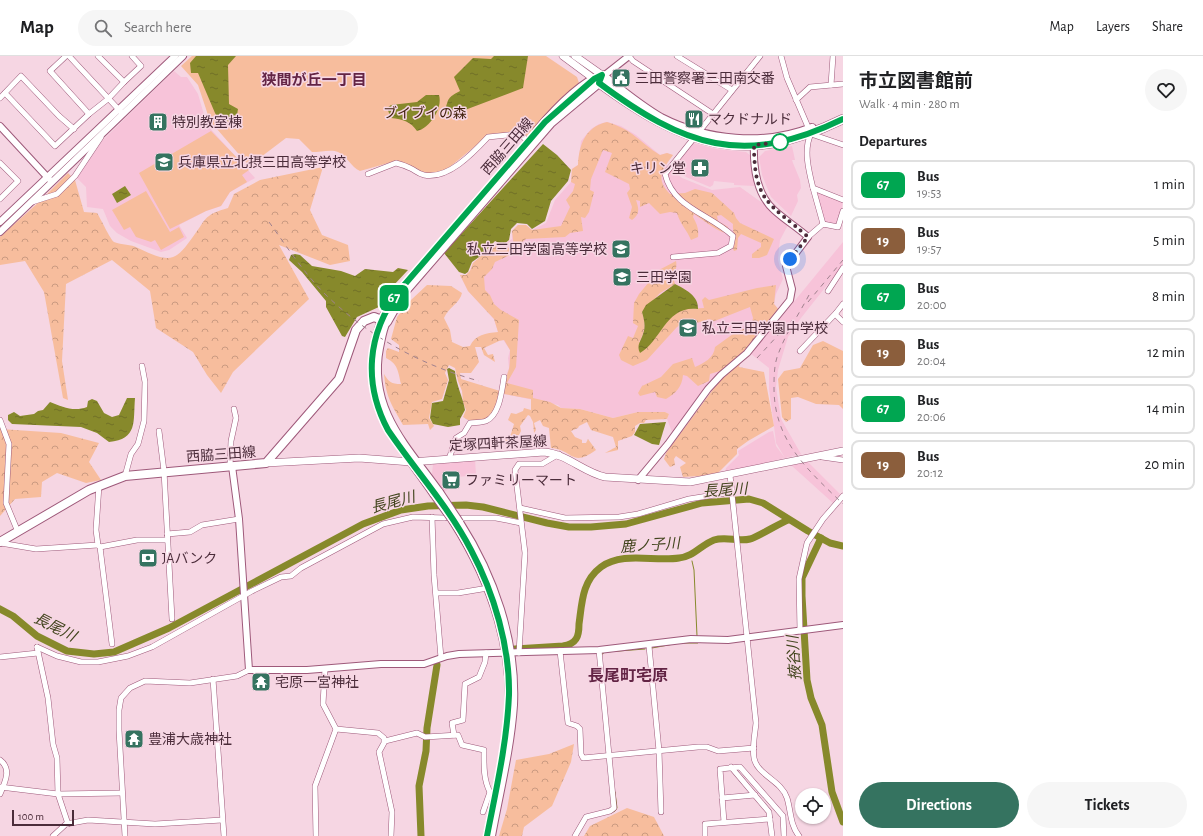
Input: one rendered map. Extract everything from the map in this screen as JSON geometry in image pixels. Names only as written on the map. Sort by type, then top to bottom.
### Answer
[{"type":"main road","points":[[563,56],[656,115],[696,135],[734,138],[754,142],[809,131],[843,119]]},
{"type":"main road","points":[[576,56],[598,79]]},
{"type":"main road","name":"西脇三田線","points":[[384,320],[399,291],[529,141],[556,111],[598,79]]},
{"type":"main road","name":"西脇三田線","points":[[384,320],[404,294],[534,142],[598,79]]},
{"type":"main road","points":[[809,131],[843,113]]},
{"type":"main road","name":"西脇三田線","points":[[0,543],[99,485],[125,476],[164,471],[266,463],[339,379],[353,338],[359,326],[370,318],[384,320]]},
{"type":"main road","name":"定塚四軒茶屋線","points":[[266,463],[359,458],[415,462],[544,452],[559,454],[600,476],[638,480],[690,482],[843,451]]},
{"type":"street","points":[[89,114],[50,71],[67,56],[121,112]]},
{"type":"street","points":[[98,56],[124,82]]},
{"type":"street","points":[[5,93],[55,146],[89,114],[108,99],[141,66],[132,56]]},
{"type":"street","points":[[31,202],[57,194],[75,176],[105,132],[121,112],[175,56]]},
{"type":"street","points":[[0,222],[183,56]]},
{"type":"street","points":[[598,79],[629,56],[633,61],[713,114]]},
{"type":"street","points":[[677,56],[732,90]]},
{"type":"street","points":[[673,257],[718,253],[731,246],[733,236],[680,200],[672,191],[665,174],[760,56]]},
{"type":"street","points":[[781,56],[796,100],[809,131],[807,140],[808,163],[823,224]]},
{"type":"street","points":[[831,85],[833,56]]},
{"type":"street","points":[[0,98],[21,76],[59,116],[74,129]]},
{"type":"street","points":[[796,100],[810,87],[843,84]]},
{"type":"street","points":[[0,126],[53,182]]},
{"type":"street","points":[[809,131],[843,145]]},
{"type":"street","points":[[0,232],[105,132]]},
{"type":"street","points":[[368,174],[396,163],[409,167],[425,176],[441,174],[451,169],[478,148],[488,138],[518,134],[529,141]]},
{"type":"street","points":[[754,142],[757,182],[764,196],[775,210],[808,237]]},
{"type":"street","points":[[0,163],[18,181],[1,197]]},
{"type":"street","points":[[813,188],[843,200]]},
{"type":"street","points":[[823,224],[838,227],[843,211]]},
{"type":"street","points":[[638,480],[668,444],[708,389],[721,375],[747,353],[784,309],[792,295],[792,284],[786,266],[808,237],[823,224]]},
{"type":"street","points":[[828,290],[843,268]]},
{"type":"street","points":[[800,351],[843,304]]},
{"type":"street","points":[[836,313],[836,316],[843,322]]},
{"type":"street","points":[[384,320],[373,351],[372,375],[374,394],[388,430],[415,462],[437,493],[449,516]]},
{"type":"street","points":[[125,476],[131,454],[138,444],[144,421],[144,382],[142,366]]},
{"type":"street","points":[[449,459],[456,438],[464,432],[470,424],[483,422],[490,418],[501,399],[504,377]]},
{"type":"street","points":[[234,409],[236,418],[231,441],[231,466],[239,520],[248,670]]},
{"type":"street","points":[[0,420],[9,444],[6,503],[18,532]]},
{"type":"street","points":[[159,431],[164,471],[172,619]]},
{"type":"street","points":[[519,649],[525,553],[516,467],[519,464],[527,463],[542,464],[559,454]]},
{"type":"street","points":[[818,456],[843,460]]},
{"type":"street","points":[[730,475],[756,723],[754,759],[761,770],[782,788],[787,798],[793,824],[799,836]]},
{"type":"street","points":[[99,485],[96,530],[112,644]]},
{"type":"street","points":[[520,508],[565,518],[619,518],[689,500],[732,492]]},
{"type":"street","points":[[803,630],[799,579],[808,542],[816,528],[843,496]]},
{"type":"street","points":[[68,824],[58,794],[57,758],[52,744],[48,698],[37,647],[57,656],[81,662],[98,662],[128,656],[152,647],[281,577],[291,576],[301,568],[383,524],[412,516],[424,514],[496,518],[521,523]]},
{"type":"street","points":[[412,516],[449,516],[458,521],[473,544],[494,587],[508,653],[508,714],[487,836]]},
{"type":"street","points":[[432,517],[441,658]]},
{"type":"street","points":[[458,521],[496,518]]},
{"type":"street","points":[[167,534],[190,532],[202,525],[239,520]]},
{"type":"street","points":[[458,521],[488,588],[508,653]]},
{"type":"street","points":[[0,543],[36,549],[99,546],[137,540],[167,540]]},
{"type":"street","points":[[436,593],[458,593],[488,588]]},
{"type":"street","points":[[125,836],[119,710],[121,698],[126,692],[130,688],[145,681],[190,683],[237,676],[248,670],[325,669],[381,664],[424,664],[459,654],[508,653],[519,649],[560,651],[599,650],[697,640],[728,640],[843,625]]},
{"type":"street","points":[[648,646],[659,751],[661,812]]},
{"type":"street","points":[[575,836],[586,817],[610,811],[614,808],[599,650]]},
{"type":"street","points":[[560,651],[568,723],[580,729],[581,754],[583,758],[698,747],[707,747],[718,751],[735,751],[754,748]]},
{"type":"street","points":[[454,735],[452,723],[463,720],[465,684],[479,677],[485,662],[486,653]]},
{"type":"street","points":[[0,657],[38,654]]},
{"type":"street","points":[[316,836],[315,786],[336,729],[323,704],[325,669]]},
{"type":"street","points":[[213,679],[224,836]]},
{"type":"street","points":[[336,729],[378,733],[384,738],[385,741]]},
{"type":"street","points":[[391,836],[392,812],[379,752],[385,741],[417,734],[425,737],[458,734],[462,745],[484,750],[484,771],[495,793],[492,836]]},
{"type":"street","points":[[0,760],[6,764],[7,770],[0,794]]},
{"type":"street","points":[[724,822],[720,770],[740,767],[783,816],[784,836]]},
{"type":"street","points":[[731,768],[769,812],[772,836]]},
{"type":"street","points":[[2,787],[58,794],[122,793]]},
{"type":"street","points":[[483,812],[495,793]]},
{"type":"street","points":[[722,798],[755,795]]},
{"type":"street","points":[[705,836],[705,824],[770,819]]},
{"type":"street","points":[[53,836],[59,829],[68,824],[88,820],[155,824],[222,820]]},
{"type":"shaded area","name":"兵庫県立北摂三田高等学校","points":[[174,71],[181,77],[187,77],[198,94],[207,125],[255,178],[230,192],[221,206],[206,211],[179,225],[187,238],[169,250],[161,252],[131,241],[117,233],[110,226],[103,209],[87,207],[86,187],[77,178],[102,141]]},
{"type":"shaded area","name":"三田学園","points":[[607,122],[621,126],[636,135],[660,155],[667,153],[673,155],[666,165],[682,178],[712,190],[740,187],[761,202],[788,225],[780,240],[779,248],[778,260],[783,279],[776,294],[774,304],[779,310],[728,366],[710,380],[672,432],[667,419],[669,414],[665,412],[638,412],[613,418],[580,409],[561,408],[558,405],[504,394],[506,376],[509,368],[508,358],[510,350],[498,332],[494,319],[468,291],[460,275],[466,275],[470,271],[473,263],[495,244],[503,245],[512,239],[512,231],[518,225],[526,225],[532,230],[546,223],[555,200],[571,182],[572,169],[578,165],[581,141],[591,129],[599,124]]},
{"type":"shaded area","points":[[693,143],[716,149],[746,152],[751,156],[754,186],[734,185],[734,183],[714,181],[713,185],[710,187],[686,177],[675,167]]},
{"type":"shaded area","points":[[792,146],[795,160],[792,160],[800,180],[801,188],[797,195],[798,201],[791,216],[771,197],[762,175],[759,157],[765,151]]},
{"type":"shaded area","points":[[816,190],[843,201],[841,213],[836,224],[826,222],[821,218]]},
{"type":"shaded area","points":[[843,242],[843,265],[801,318],[788,337],[778,370],[776,387],[781,419],[801,454],[785,458],[776,443],[769,389],[769,368],[751,354]]},
{"type":"shaded area","points":[[773,431],[776,446],[785,458],[725,473],[726,468],[739,455],[738,451]]},
{"type":"shaded area","points":[[475,459],[476,475],[458,477],[458,483],[444,492],[432,474],[433,464]]},
{"type":"shaded area","points":[[808,462],[840,494],[833,503],[791,465]]},
{"type":"green space","name":"ブイブイの森","points":[[192,56],[546,56],[577,77],[579,83],[544,116],[527,136],[519,132],[490,134],[446,170],[426,174],[392,162],[360,171],[338,152],[312,152],[299,139],[286,138],[249,166],[210,121],[198,85],[181,66]]},
{"type":"green space","points":[[607,122],[624,129],[660,155],[667,153],[673,155],[662,174],[661,179],[665,189],[670,194],[685,193],[695,189],[712,193],[734,213],[740,223],[774,239],[767,255],[759,258],[752,258],[752,254],[761,247],[761,243],[741,234],[738,238],[737,250],[734,251],[733,224],[721,215],[717,216],[718,221],[728,227],[725,233],[714,228],[694,214],[693,217],[696,222],[698,237],[691,240],[677,213],[670,212],[660,214],[649,203],[640,207],[640,201],[636,200],[638,211],[632,220],[629,218],[632,207],[627,193],[630,189],[629,184],[605,172],[612,153],[603,150],[591,179],[590,190],[594,192],[589,212],[585,218],[581,217],[583,231],[570,233],[565,237],[526,239],[514,253],[495,262],[492,269],[484,277],[485,290],[490,295],[494,304],[501,310],[519,320],[516,367],[507,383],[533,390],[533,398],[550,402],[561,408],[580,409],[613,418],[638,412],[665,412],[669,414],[667,419],[646,420],[644,423],[640,423],[635,426],[635,432],[632,436],[618,441],[618,450],[605,453],[616,447],[613,437],[591,430],[587,422],[571,431],[575,437],[582,440],[582,443],[586,443],[588,439],[596,450],[582,458],[577,458],[559,449],[551,448],[549,428],[543,426],[540,420],[534,423],[536,430],[534,433],[533,422],[528,415],[520,426],[521,431],[517,439],[510,441],[506,446],[505,439],[511,434],[514,424],[508,420],[511,413],[516,414],[523,411],[524,408],[531,410],[531,399],[504,394],[505,381],[509,367],[510,350],[504,340],[484,348],[488,355],[493,354],[495,362],[484,355],[481,347],[475,347],[479,362],[471,373],[460,373],[461,379],[500,391],[497,405],[489,416],[477,422],[470,421],[463,417],[466,410],[463,402],[462,391],[455,368],[449,365],[445,373],[448,380],[442,399],[432,402],[429,418],[434,426],[430,430],[428,424],[403,425],[388,395],[384,374],[391,382],[401,384],[395,365],[386,358],[386,351],[388,348],[399,352],[399,345],[391,339],[397,317],[411,300],[427,285],[451,286],[462,293],[459,300],[448,311],[444,318],[450,330],[452,342],[463,347],[470,346],[475,339],[481,335],[498,332],[494,319],[468,291],[460,275],[466,275],[470,271],[473,263],[495,244],[514,248],[512,231],[518,225],[526,225],[532,230],[561,226],[570,207],[566,200],[573,191],[575,184],[571,182],[572,169],[578,165],[582,144],[588,133],[593,128],[599,124]]},
{"type":"green space","points":[[211,131],[249,170],[242,175],[247,182],[230,192],[221,206],[206,211],[170,229],[139,173]]},
{"type":"green space","points":[[323,167],[310,210],[322,235],[348,245],[350,261],[330,265],[279,245],[309,299],[233,372],[221,393],[207,375],[193,352],[156,328],[150,291],[112,260],[66,284],[62,361],[68,400],[63,398],[44,292],[25,261],[0,265],[0,237],[68,173],[75,180],[84,212],[97,213],[114,242],[132,246],[159,257],[167,258],[173,257],[184,249],[207,217],[228,208],[234,194],[260,180]]},
{"type":"green space","points":[[146,191],[170,232],[179,227],[184,237],[161,250],[155,240],[151,242],[136,237],[130,227],[124,230],[112,210]]},
{"type":"green space","points":[[676,261],[674,278],[675,284],[660,293],[642,312],[644,327],[643,335],[639,342],[656,337],[670,317],[679,312],[685,309],[704,308],[702,300],[705,297],[709,300],[757,288],[776,285],[774,304],[779,310],[743,355],[739,367],[764,372],[774,426],[737,449],[737,454],[716,475],[683,477],[680,467],[686,463],[676,456],[674,459],[675,465],[670,467],[664,459],[666,453],[723,376],[723,370],[710,374],[709,381],[698,386],[687,376],[683,375],[678,389],[666,399],[657,397],[655,392],[640,396],[638,393],[642,386],[661,377],[673,364],[692,358],[695,367],[708,360],[713,354],[715,347],[733,334],[751,325],[753,318],[750,307],[712,322],[710,319],[690,325],[687,321],[677,327],[647,360],[633,366],[621,360],[619,355],[628,336],[633,338],[638,326],[633,323],[634,303],[639,294],[659,270]]},
{"type":"green space","points":[[823,341],[843,351],[843,409],[839,405],[816,404],[798,397],[791,398],[791,419],[786,422],[782,417],[778,379],[784,371],[800,368],[813,345]]},
{"type":"green space","points":[[0,429],[61,433],[99,443],[89,462],[101,480],[86,483],[57,473],[42,482],[41,497],[15,499],[0,516]]},
{"type":"green space","points":[[574,744],[571,762],[552,806],[524,827],[522,836],[499,836],[507,809],[516,760],[549,754]]},
{"type":"green space","points":[[627,808],[654,817],[664,836],[584,836],[590,826]]},
{"type":"water","points":[[196,56],[236,56],[228,65],[229,104],[238,109],[237,115],[222,125],[215,113],[198,73],[191,73],[190,63]]},
{"type":"water","points":[[494,56],[528,56],[523,88],[449,116],[445,110],[448,101],[460,91],[454,77],[473,58],[491,59]]},
{"type":"water","points":[[426,95],[439,95],[440,100],[437,111],[431,122],[422,129],[417,131],[412,125],[406,122],[391,118],[387,108],[391,105],[417,102]]},
{"type":"water","points":[[543,144],[557,155],[571,170],[568,181],[551,201],[545,221],[532,229],[527,224],[517,223],[511,229],[509,240],[503,245],[495,241],[482,255],[472,262],[468,272],[465,274],[459,272],[444,253]]},
{"type":"water","points":[[125,186],[131,195],[117,203],[112,194]]},
{"type":"water","points":[[291,255],[300,255],[312,266],[341,271],[355,276],[365,269],[393,272],[398,268],[408,270],[393,286],[381,306],[357,317],[345,337],[342,336],[326,307],[326,301],[302,272],[289,260]]},
{"type":"water","points":[[675,284],[694,297],[698,304],[698,309],[687,309],[679,312],[671,318],[654,340],[640,353],[639,345],[645,326],[642,312],[646,305]]},
{"type":"water","points":[[449,368],[455,371],[465,410],[460,419],[460,425],[448,427],[433,424],[430,418],[432,403],[443,401],[449,380],[447,369]]},
{"type":"water","points":[[127,398],[135,398],[134,422],[132,428],[125,437],[109,442],[97,433],[81,427],[12,424],[8,420],[8,415],[14,412],[20,416],[34,414],[43,410],[50,402],[64,407],[77,409],[87,407],[88,401],[92,399],[97,401],[104,413],[112,417],[119,415]]},
{"type":"water","points":[[666,422],[659,445],[652,444],[634,435],[640,424]]},
{"type":"waterway","name":"長尾川","points":[[0,609],[13,616],[37,636],[67,651],[94,654],[114,652],[169,628],[363,524],[401,510],[428,506],[466,505],[483,507],[547,523],[569,527],[591,527],[626,524],[702,503],[749,499],[763,503],[830,543],[843,546]]},
{"type":"waterway","name":"鹿ノ子川","points":[[515,649],[563,646],[569,645],[573,642],[578,634],[582,600],[586,586],[595,573],[601,567],[610,562],[629,558],[669,559],[684,557],[714,540],[750,539],[788,520]]},
{"type":"waterway","name":"掖谷川","points":[[821,538],[802,578],[807,680],[811,698],[822,725],[832,792],[843,822]]},
{"type":"waterway","points":[[692,561],[694,570],[697,636]]},
{"type":"waterway","points":[[684,643],[698,643],[698,641]]},
{"type":"waterway","points":[[652,648],[679,643]]},
{"type":"waterway","points":[[601,655],[605,652],[645,649]]},
{"type":"waterway","name":"鹿ノ子川","points":[[421,836],[419,786],[426,751],[427,728],[437,665]]},
{"type":"waterway","points":[[611,813],[617,808],[615,792]]},
{"type":"railway","points":[[269,222],[317,286],[359,323],[397,348],[416,358],[437,367],[479,381]]},
{"type":"railway","points":[[808,302],[843,260]]},
{"type":"railway","points":[[809,295],[785,338],[777,356],[774,379],[776,407],[780,424],[795,453],[817,479],[843,504]]},
{"type":"railway","points":[[757,358],[792,320]]},
{"type":"bus line","name":"67","points":[[487,836],[507,728],[509,694],[503,640],[490,595],[477,561],[449,515],[388,430],[377,404],[374,394],[372,364],[373,351],[380,321],[399,291],[545,122],[594,79],[602,75],[599,83],[645,115],[661,124],[694,138],[715,142],[754,145],[781,142],[810,134],[843,119]]},
{"type":"place","name":"三田警察署三田南交番","points":[[621,78]]},
{"type":"place","name":"マクドナルド","points":[[694,119]]},
{"type":"place","name":"特別教室棟","points":[[158,122]]},
{"type":"place","name":"兵庫県立北摂三田高等学校","points":[[164,162]]},
{"type":"place","name":"キリン堂","points":[[700,168]]},
{"type":"place","name":"私立三田学園高等学校","points":[[621,249]]},
{"type":"place","name":"三田学園","points":[[622,277]]},
{"type":"place","name":"私立三田学園中学校","points":[[688,328]]},
{"type":"place","name":"ファミリーマート","points":[[451,480]]},
{"type":"place","name":"JAバンク","points":[[148,558]]},
{"type":"place","name":"宅原一宮神社","points":[[261,682]]},
{"type":"place","name":"豊浦大歳神社","points":[[134,739]]},
{"type":"district","name":"狭間が丘一丁目","points":[[314,80]]},
{"type":"district","name":"長尾町宅原","points":[[628,675]]},
{"type":"route","points":[[780,142],[754,145],[755,169],[757,182],[770,205],[808,237],[790,259]]}]
